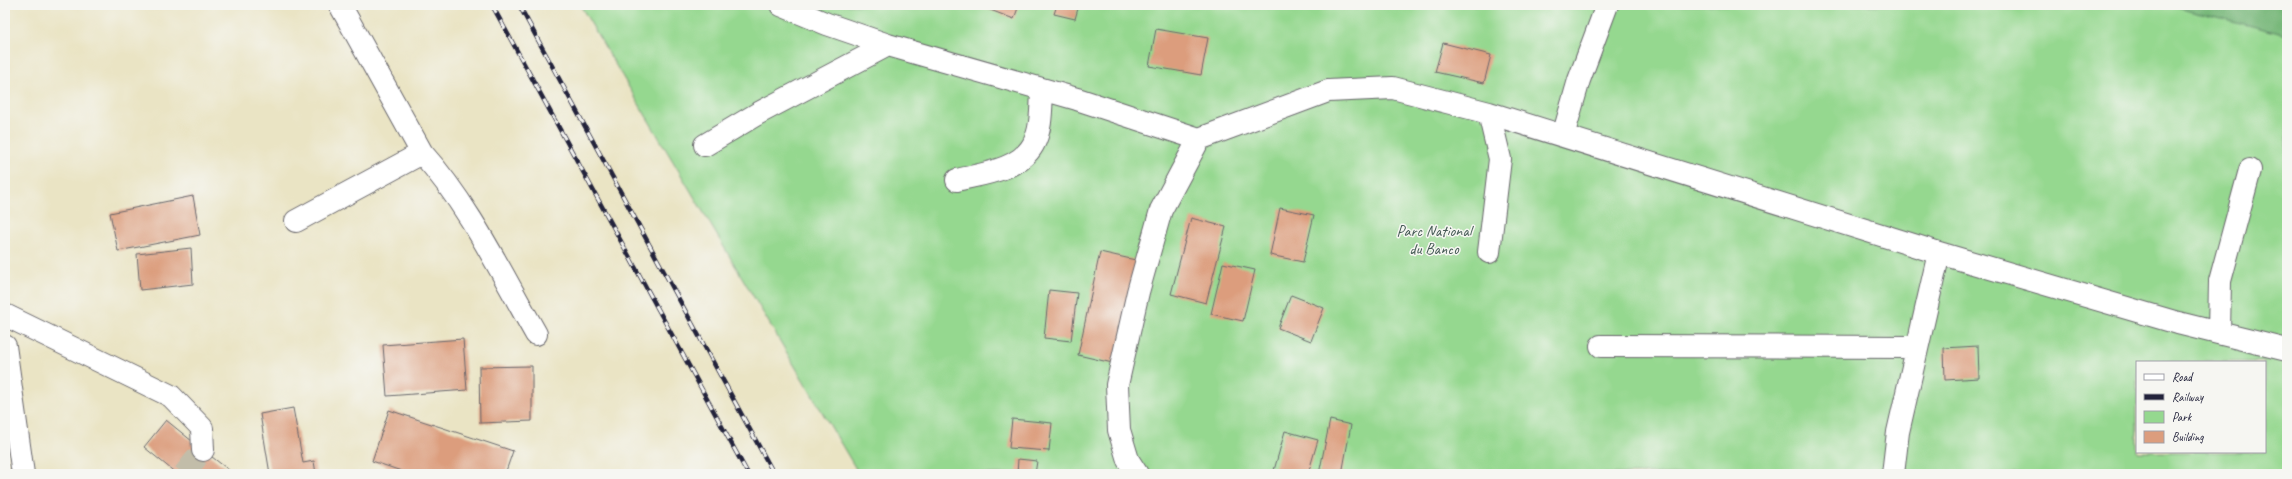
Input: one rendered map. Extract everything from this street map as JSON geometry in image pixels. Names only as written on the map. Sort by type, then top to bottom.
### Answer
[{"type":"main road","points":[[340,5],[422,153],[440,173],[466,212],[536,334]]},
{"type":"main road","points":[[781,5],[827,24],[888,45],[1042,90],[1077,98],[1199,139],[1328,91],[1393,88],[1563,136],[1939,253],[2220,333],[2287,350]]},
{"type":"main road","points":[[1563,136],[1579,80],[1607,5]]},
{"type":"main road","points":[[704,145],[757,114],[888,45]]},
{"type":"main road","points":[[957,180],[1003,168],[1019,160],[1033,144],[1039,122],[1042,90]]},
{"type":"main road","points":[[1489,114],[1500,159],[1489,252]]},
{"type":"main road","points":[[1137,474],[1128,460],[1119,430],[1117,385],[1138,292],[1161,210],[1199,139]]},
{"type":"main road","points":[[296,221],[422,153]]},
{"type":"main road","points":[[2220,333],[2220,281],[2250,170]]},
{"type":"main road","points":[[1893,474],[1898,432],[1939,253]]},
{"type":"main road","points":[[5,315],[171,396],[202,428],[203,450]]},
{"type":"main road","points":[[5,346],[23,474]]},
{"type":"main road","points":[[1601,346],[1917,347]]},
{"type":"green space","name":"Parc National du Banco","points":[[580,5],[2287,5],[2287,474],[859,474]]},
{"type":"green space","points":[[2170,5],[2287,5],[2287,35]]},
{"type":"building","points":[[986,5],[1019,5],[1014,19],[985,8]]},
{"type":"building","points":[[1057,5],[1079,5],[1075,19],[1054,14]]},
{"type":"building","points":[[1156,29],[1208,38],[1201,75],[1149,66]]},
{"type":"building","points":[[1443,43],[1491,55],[1484,83],[1435,72]]},
{"type":"building","points":[[193,196],[200,235],[118,251],[110,213]]},
{"type":"building","points":[[1280,208],[1314,215],[1303,262],[1270,255]]},
{"type":"building","points":[[1191,218],[1226,227],[1206,303],[1171,294]]},
{"type":"building","points":[[191,248],[193,284],[140,290],[137,254]]},
{"type":"building","points":[[1100,252],[1140,261],[1117,364],[1078,355]]},
{"type":"building","points":[[1223,263],[1255,270],[1243,321],[1211,314]]},
{"type":"building","points":[[1049,290],[1077,293],[1071,341],[1044,338]]},
{"type":"building","points":[[1291,295],[1324,308],[1311,341],[1278,328]]},
{"type":"building","points":[[463,339],[467,390],[387,396],[383,345]]},
{"type":"building","points":[[1978,346],[1979,378],[1945,380],[1944,348]]},
{"type":"building","points":[[532,366],[532,421],[480,423],[479,367]]},
{"type":"building","points":[[293,408],[303,463],[314,461],[316,474],[270,474],[260,414]]},
{"type":"building","points":[[389,410],[513,451],[505,474],[410,474],[372,461]]},
{"type":"building","points":[[1012,419],[1052,423],[1049,451],[1009,448]]},
{"type":"building","points":[[166,420],[234,474],[177,474],[144,447]]},
{"type":"building","points":[[1330,420],[1351,425],[1342,474],[1319,474]]},
{"type":"building","points":[[1285,431],[1318,440],[1308,474],[1273,474]]},
{"type":"building","points":[[1018,459],[1037,461],[1035,474],[1017,474]]},
{"type":"tunnel","points":[[184,474],[203,450]]},
{"type":"railway","points":[[492,5],[748,474]]},
{"type":"railway","points":[[519,5],[774,474]]}]
